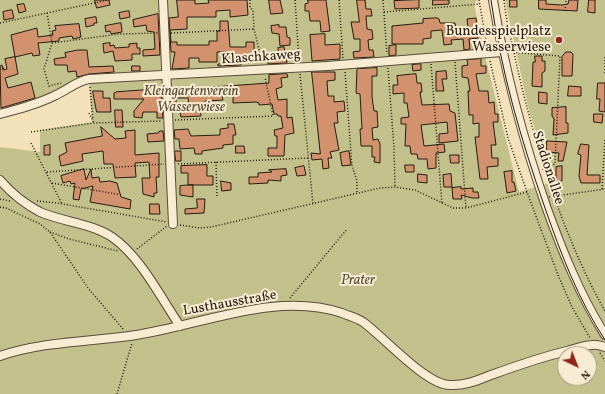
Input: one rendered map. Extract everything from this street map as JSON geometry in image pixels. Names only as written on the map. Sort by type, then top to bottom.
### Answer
[{"type":"street","points":[[163,0],[173,224]]},
{"type":"street","name":"Stadionallee","points":[[493,0],[502,52],[518,120],[534,172],[570,272],[605,335]]},
{"type":"street","name":"Klaschkaweg","points":[[0,114],[27,107],[56,96],[81,80],[300,68],[502,52]]},
{"type":"street","points":[[0,180],[30,206],[41,212],[91,227],[110,236],[124,246],[139,265],[180,326]]},
{"type":"street","name":"Lusthausstraße","points":[[0,356],[20,350],[51,344],[131,336],[262,308],[282,307],[312,307],[341,313],[362,321],[431,379],[449,385],[468,383],[547,356],[594,344],[605,347]]},
{"type":"path","points":[[0,23],[108,0]]},
{"type":"path","points":[[32,132],[94,124],[274,116],[254,29],[253,10],[250,7],[250,0]]},
{"type":"path","points":[[295,0],[313,204]]},
{"type":"path","points":[[339,0],[352,166],[357,181],[357,193]]},
{"type":"path","points":[[383,0],[394,148],[395,187]]},
{"type":"path","points":[[479,0],[488,54],[508,138],[558,275],[572,307],[605,361]]},
{"type":"path","points":[[504,0],[514,52],[533,130],[555,196],[585,272],[605,311]]},
{"type":"path","points":[[565,11],[566,0]]},
{"type":"path","points":[[384,12],[480,4]]},
{"type":"path","points":[[47,13],[52,43],[44,69],[49,86],[66,82]]},
{"type":"path","points":[[52,43],[119,34],[254,29]]},
{"type":"path","points":[[502,52],[560,56],[556,164],[534,172]]},
{"type":"path","points":[[454,56],[466,208]]},
{"type":"path","points":[[605,57],[605,73]]},
{"type":"path","points":[[431,58],[442,204]]},
{"type":"path","points":[[0,69],[4,68]]},
{"type":"path","points":[[90,87],[94,124]]},
{"type":"path","points":[[89,113],[93,120]]},
{"type":"path","points":[[602,189],[605,140]]},
{"type":"path","points":[[31,143],[62,204]]},
{"type":"path","points":[[216,162],[217,197]]},
{"type":"path","points":[[52,183],[122,195]]},
{"type":"path","points":[[30,206],[39,200],[200,228],[211,227],[380,188],[395,187],[415,190],[453,208],[466,208],[527,192]]},
{"type":"path","points":[[543,198],[605,189]]},
{"type":"path","points":[[0,207],[6,208],[40,224],[50,232],[88,288],[131,336],[117,394]]},
{"type":"path","points":[[282,307],[314,271],[347,229]]},
{"type":"green space","points":[[0,0],[477,0],[474,4],[487,64],[519,192],[552,182],[529,111],[505,0],[605,0],[605,394],[0,394],[0,147],[40,152],[40,130],[92,122],[89,81],[52,95],[0,111]]},
{"type":"building","points":[[95,0],[109,0],[110,5],[97,8]]},
{"type":"building","points":[[177,0],[195,0],[195,4],[209,3],[208,0],[247,0],[248,15],[230,17],[230,10],[216,11],[216,17],[187,17],[187,29],[170,30],[171,42],[177,42],[177,45],[209,45],[209,41],[217,41],[217,31],[220,31],[220,21],[228,21],[230,47],[246,47],[246,42],[254,42],[254,56],[240,57],[241,65],[218,66],[218,64],[228,63],[227,52],[217,52],[217,62],[199,62],[199,58],[189,58],[189,68],[172,69],[175,52],[171,52],[169,18],[178,17]]},
{"type":"building","points":[[269,0],[280,0],[283,13],[271,14]]},
{"type":"building","points":[[308,0],[326,0],[330,31],[321,32],[320,21],[310,21],[309,11],[305,11],[305,4],[308,3]]},
{"type":"building","points":[[357,0],[365,0],[366,9],[371,9],[372,16],[366,16],[367,29],[372,30],[373,39],[368,40],[369,50],[373,50],[374,57],[354,58],[353,52],[360,51],[360,39],[354,39],[351,22],[359,22]]},
{"type":"building","points":[[419,0],[419,8],[395,9],[394,1]]},
{"type":"building","points":[[433,0],[449,0],[449,4],[433,5]]},
{"type":"building","points":[[510,0],[517,0],[517,7],[510,7]]},
{"type":"building","points":[[539,0],[546,0],[546,4],[562,5],[568,4],[569,0],[578,0],[577,11],[539,9]]},
{"type":"building","points":[[589,0],[595,0],[595,13],[588,12]]},
{"type":"building","points":[[24,4],[26,11],[19,13],[17,5]]},
{"type":"building","points":[[12,10],[14,18],[4,20],[3,12]]},
{"type":"building","points":[[129,11],[130,17],[120,19],[119,13]]},
{"type":"building","points":[[158,14],[160,55],[143,56],[143,50],[155,49],[154,32],[147,31],[146,25],[134,27],[133,20]]},
{"type":"building","points":[[96,17],[97,23],[86,27],[85,19]]},
{"type":"building","points":[[476,18],[478,38],[469,39],[470,49],[464,50],[463,39],[451,40],[452,44],[444,45],[442,30],[431,31],[431,38],[423,39],[423,44],[392,44],[392,26],[423,23],[423,19],[439,19],[440,23],[455,23],[456,28],[468,27],[467,19]]},
{"type":"building","points":[[121,23],[122,32],[111,34],[110,31],[106,32],[105,26]]},
{"type":"building","points":[[79,24],[81,37],[73,39],[72,36],[59,38],[59,41],[38,43],[40,55],[33,56],[32,53],[15,57],[11,35],[37,28],[38,37],[53,35],[52,31],[56,30],[55,26]]},
{"type":"building","points":[[279,25],[279,27],[286,27],[287,37],[290,38],[290,45],[280,46],[279,34],[272,33],[271,26]]},
{"type":"building","points":[[325,34],[325,45],[340,44],[340,59],[312,61],[310,35]]},
{"type":"building","points":[[110,43],[110,46],[114,45],[115,48],[129,47],[129,44],[137,43],[137,48],[140,48],[140,54],[132,54],[132,60],[115,61],[113,51],[104,53],[103,44]]},
{"type":"building","points":[[396,45],[396,55],[389,56],[389,46]]},
{"type":"building","points":[[284,47],[287,63],[268,64],[268,59],[279,58],[278,48]]},
{"type":"building","points":[[78,50],[87,50],[89,67],[113,66],[114,72],[89,74],[77,77],[76,71],[68,72],[67,65],[55,65],[54,59],[66,57],[65,53]]},
{"type":"building","points":[[566,52],[571,52],[573,54],[572,76],[562,76],[562,57]]},
{"type":"building","points":[[535,56],[542,56],[542,61],[545,61],[545,71],[542,73],[542,87],[532,86],[533,62],[535,62]]},
{"type":"building","points":[[15,57],[18,74],[5,78],[8,88],[31,82],[35,98],[1,108],[0,66],[2,65],[3,70],[7,69],[5,59]]},
{"type":"building","points":[[481,59],[481,66],[486,66],[486,73],[476,74],[479,91],[488,91],[489,103],[494,102],[495,114],[498,114],[498,122],[493,122],[496,145],[491,145],[492,158],[498,158],[498,166],[487,167],[488,179],[480,179],[475,137],[479,137],[479,123],[473,124],[473,115],[469,115],[468,91],[470,91],[468,78],[462,77],[462,66],[468,65],[467,60]]},
{"type":"building","points":[[421,64],[421,70],[413,71],[412,65]]},
{"type":"building","points":[[132,66],[140,66],[140,71],[132,71]]},
{"type":"building","points":[[377,68],[377,76],[372,76],[372,97],[374,111],[377,111],[378,127],[372,128],[373,140],[378,139],[380,144],[380,163],[374,162],[375,157],[372,157],[372,146],[361,146],[360,129],[362,129],[360,94],[356,93],[357,69]]},
{"type":"building","points":[[446,71],[447,79],[442,79],[444,91],[436,91],[436,72]]},
{"type":"building","points":[[312,72],[335,72],[335,80],[327,81],[328,96],[334,96],[334,102],[344,101],[345,111],[337,112],[338,123],[334,123],[339,150],[330,152],[332,158],[328,158],[329,168],[323,169],[322,159],[312,160],[311,153],[320,154]]},
{"type":"building","points":[[287,74],[288,77],[281,78],[282,87],[276,89],[278,100],[287,99],[287,118],[292,117],[294,133],[285,135],[284,156],[268,156],[268,148],[277,148],[277,136],[275,136],[274,130],[283,128],[281,116],[274,114],[272,104],[259,105],[259,103],[256,102],[233,103],[233,94],[222,95],[223,100],[205,101],[205,105],[200,105],[201,116],[181,117],[180,112],[189,106],[188,98],[176,98],[176,103],[173,103],[172,89],[179,89],[179,93],[192,93],[192,90],[212,87],[269,83],[269,75]]},
{"type":"building","points":[[416,74],[417,83],[421,83],[422,92],[420,92],[422,105],[449,104],[450,111],[455,113],[458,141],[439,143],[439,134],[448,133],[447,122],[421,125],[424,146],[444,144],[445,152],[436,153],[436,168],[428,169],[427,159],[418,159],[417,154],[411,154],[410,146],[405,146],[406,124],[401,124],[401,118],[409,117],[407,103],[404,103],[404,93],[393,94],[393,85],[398,85],[397,76]]},
{"type":"building","points":[[598,83],[605,83],[605,112],[599,111],[600,99],[597,99]]},
{"type":"building","points":[[569,86],[581,87],[581,96],[568,96]]},
{"type":"building","points":[[161,89],[163,118],[157,118],[157,112],[143,112],[142,118],[134,117],[134,111],[144,99],[114,99],[114,93],[116,92]]},
{"type":"building","points":[[93,91],[103,91],[103,98],[110,98],[111,112],[97,112]]},
{"type":"building","points":[[539,92],[547,93],[547,104],[539,103]]},
{"type":"building","points":[[566,107],[566,123],[568,123],[568,133],[553,135],[554,119],[552,116],[552,108]]},
{"type":"building","points":[[115,110],[122,110],[123,127],[116,127]]},
{"type":"building","points":[[594,114],[603,114],[602,123],[594,122]]},
{"type":"building","points":[[228,124],[234,124],[236,135],[233,135],[233,144],[223,145],[223,148],[202,151],[202,154],[195,154],[194,148],[180,149],[179,139],[175,139],[174,130],[188,129],[191,136],[220,135],[220,129],[228,128]]},
{"type":"building","points":[[101,127],[115,139],[126,138],[125,131],[135,130],[135,155],[159,153],[159,177],[156,177],[157,193],[154,193],[154,197],[143,194],[142,178],[150,178],[149,162],[135,163],[136,177],[115,178],[113,164],[104,164],[103,151],[82,154],[83,161],[61,166],[59,156],[67,152],[65,143],[102,136]]},
{"type":"building","points":[[163,131],[164,141],[148,142],[147,134],[158,133]]},
{"type":"building","points":[[547,141],[567,142],[563,161],[558,161],[559,153],[547,152]]},
{"type":"building","points":[[581,144],[589,145],[587,175],[600,175],[600,183],[581,183],[579,176],[581,155],[578,154]]},
{"type":"building","points":[[50,145],[50,155],[44,155],[44,146]]},
{"type":"building","points":[[236,146],[244,146],[245,153],[236,153]]},
{"type":"building","points":[[175,151],[181,151],[181,161],[176,161]]},
{"type":"building","points":[[349,151],[351,165],[342,166],[340,153]]},
{"type":"building","points":[[450,155],[459,155],[459,163],[451,163]]},
{"type":"building","points":[[207,165],[207,176],[213,176],[213,185],[188,185],[188,173],[181,173],[181,166]]},
{"type":"building","points":[[405,165],[414,165],[414,172],[406,172]]},
{"type":"building","points":[[304,166],[306,175],[297,176],[295,168]]},
{"type":"building","points":[[562,166],[562,181],[556,181],[556,167]]},
{"type":"building","points":[[84,169],[86,180],[91,169],[92,178],[99,177],[100,182],[110,181],[117,183],[121,197],[131,200],[130,209],[90,202],[93,186],[81,189],[79,200],[73,199],[75,183],[71,184],[70,181],[63,183],[61,176]]},
{"type":"building","points":[[286,169],[287,175],[281,176],[281,181],[268,180],[268,183],[249,184],[249,177],[258,177],[258,173],[272,172],[269,170]]},
{"type":"building","points":[[512,171],[512,182],[514,182],[516,191],[507,193],[504,172]]},
{"type":"building","points":[[418,174],[427,175],[427,183],[418,182]]},
{"type":"building","points":[[451,174],[452,187],[444,187],[443,175]]},
{"type":"building","points":[[221,181],[231,183],[231,190],[222,191]]},
{"type":"building","points":[[193,185],[193,197],[180,195],[180,186]]},
{"type":"building","points":[[461,187],[461,189],[473,188],[473,192],[478,192],[479,198],[461,195],[462,199],[453,199],[452,188]]},
{"type":"building","points":[[197,199],[205,199],[204,213],[185,214],[185,209],[197,208]]},
{"type":"building","points":[[150,204],[159,204],[160,214],[150,214]]},
{"type":"tram line","points":[[491,0],[506,79],[536,182],[557,242],[571,276],[586,309],[605,340]]},
{"type":"place","name":"Bundesspielplatz Wasserwiese","points":[[559,40]]},
{"type":"park label","name":"Kleingartenverein Wasserwiese","points":[[191,100]]},
{"type":"park label","name":"Prater","points":[[358,281]]}]
